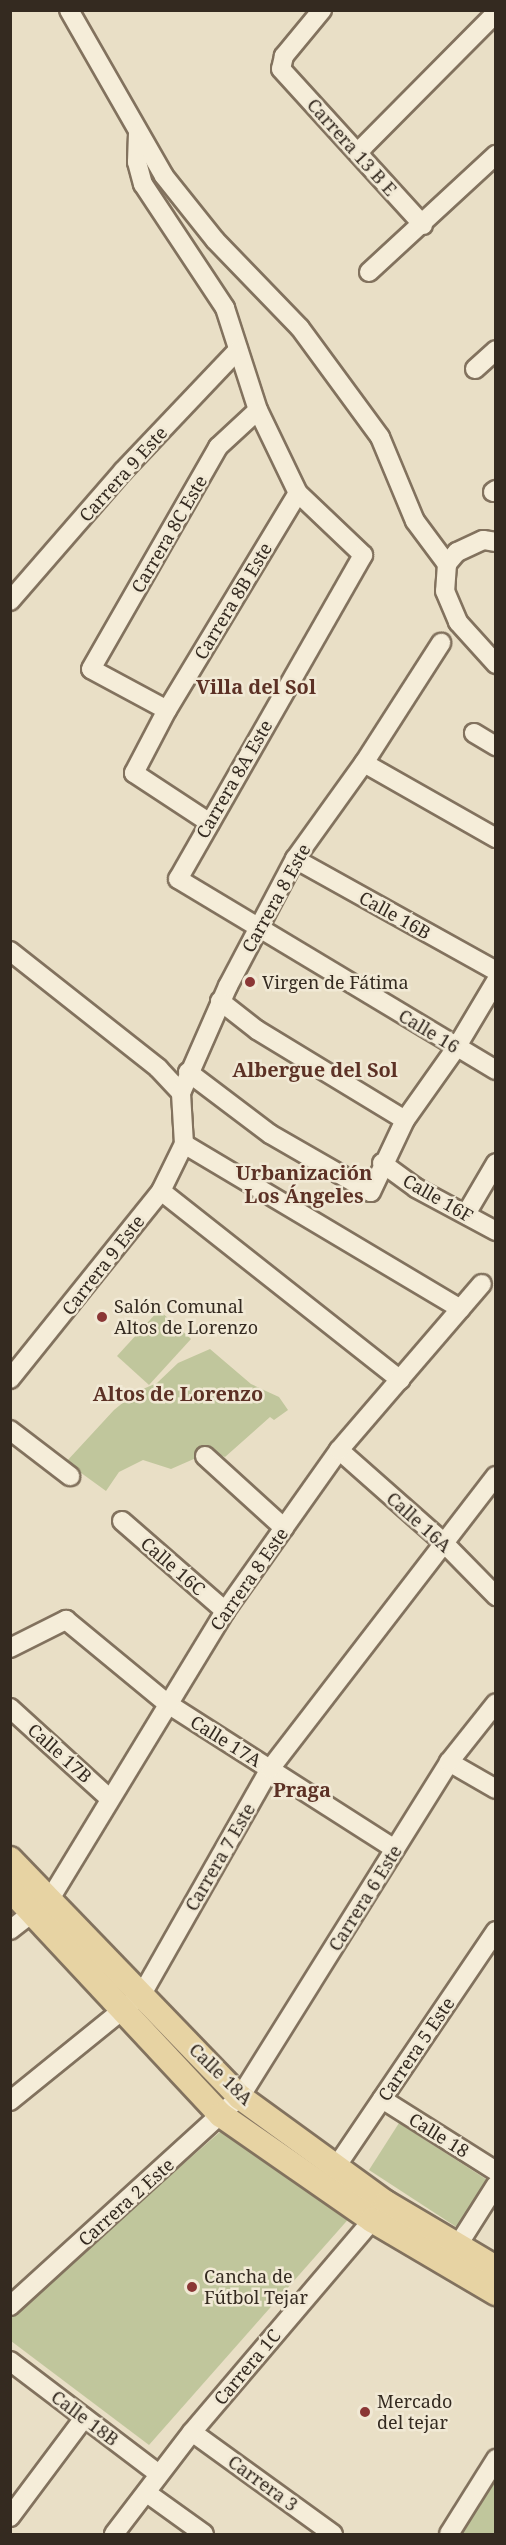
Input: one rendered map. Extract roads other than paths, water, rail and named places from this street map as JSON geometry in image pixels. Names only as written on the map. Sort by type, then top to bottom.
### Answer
[{"type":"main road","name":"Calle 18A","points":[[10,1859],[122,2010],[221,2115],[379,2211],[495,2293]]},
{"type":"main road","name":"Calle 18A","points":[[10,1889],[42,1905],[142,1994],[240,2097],[336,2167],[379,2211],[458,2246],[495,2268]]},
{"type":"street","points":[[69,10],[138,133],[179,194],[215,240],[300,328],[380,437],[416,521],[447,564]]},
{"type":"street","name":"Carrera 13 B E","points":[[322,10],[284,56],[281,69],[423,225]]},
{"type":"street","points":[[358,152],[495,13]]},
{"type":"street","points":[[138,133],[136,162],[143,184],[225,308],[258,410],[298,493]]},
{"type":"street","points":[[369,272],[423,225],[495,155]]},
{"type":"street","name":"Carrera 9 Este","points":[[10,601],[123,471],[238,350]]},
{"type":"street","points":[[475,369],[495,350]]},
{"type":"street","name":"Carrera 8C Este","points":[[167,710],[91,669],[218,447],[258,410]]},
{"type":"street","name":"Carrera 8A Este","points":[[178,879],[363,555],[298,493]]},
{"type":"street","name":"Carrera 8B Este","points":[[210,823],[134,773],[167,710],[298,493]]},
{"type":"street","points":[[495,542],[474,544],[457,552],[447,564],[445,591],[458,622],[495,664]]},
{"type":"street","name":"Carrera 8 Este","points":[[184,1144],[181,1093],[220,1001],[295,859],[364,763],[441,643]]},
{"type":"street","points":[[474,733],[495,746]]},
{"type":"street","points":[[364,763],[495,838]]},
{"type":"street","name":"Calle 16B","points":[[295,859],[495,971]]},
{"type":"street","name":"Calle 16","points":[[178,879],[495,1070]]},
{"type":"street","points":[[10,951],[158,1068],[181,1093]]},
{"type":"street","points":[[188,1072],[270,1134],[371,1192],[382,1162],[405,1120],[456,1048],[495,981]]},
{"type":"street","points":[[220,1001],[257,1030],[405,1120]]},
{"type":"street","points":[[184,1144],[461,1309]]},
{"type":"street","name":"Carrera 9 Este","points":[[10,1379],[161,1191],[184,1144]]},
{"type":"street","name":"Calle 16F","points":[[382,1162],[416,1188],[495,1231]]},
{"type":"street","points":[[466,1214],[495,1163]]},
{"type":"street","points":[[161,1191],[400,1380]]},
{"type":"street","name":"Carrera 8 Este","points":[[42,1905],[225,1611],[339,1450],[482,1284]]},
{"type":"street","points":[[10,1430],[70,1476]]},
{"type":"street","name":"Calle 16A","points":[[339,1450],[443,1542],[495,1596]]},
{"type":"street","points":[[205,1456],[284,1528]]},
{"type":"street","name":"Carrera 7 Este","points":[[10,2101],[142,1994],[270,1769],[495,1476]]},
{"type":"street","name":"Calle 16C","points":[[122,1521],[225,1611]]},
{"type":"street","name":"Calle 17A","points":[[10,1648],[66,1620],[168,1704],[395,1849]]},
{"type":"street","name":"Carrera 6 Este","points":[[240,2097],[449,1762],[495,1702]]},
{"type":"street","name":"Calle 17B","points":[[10,1708],[109,1798]]},
{"type":"street","points":[[449,1762],[495,1789]]},
{"type":"street","points":[[10,1930],[42,1905]]},
{"type":"street","name":"Carrera 5 Este","points":[[336,2167],[495,1931]]},
{"type":"street","name":"Carrera 2 Este","points":[[10,2306],[240,2097]]},
{"type":"street","name":"Calle 18","points":[[382,2099],[495,2171]]},
{"type":"street","points":[[458,2246],[495,2185]]},
{"type":"street","name":"Carrera 1C","points":[[114,2535],[192,2432],[379,2211]]},
{"type":"street","name":"Calle 18B","points":[[10,2361],[159,2474]]},
{"type":"street","points":[[13,2506],[84,2418]]},
{"type":"street","name":"Carrera 3","points":[[192,2432],[313,2529],[333,2535]]},
{"type":"street","points":[[449,2535],[495,2459]]},
{"type":"street","points":[[147,2493],[204,2535]]},
{"type":"place","name":"Virgen de Fátima","points":[[250,982]]},
{"type":"place","name":"Salón Comunal Altos de Lorenzo","points":[[102,1317]]},
{"type":"place","name":"Cancha de Fútbol Tejar","points":[[192,2287]]},
{"type":"place","name":"Mercado del tejar","points":[[365,2412]]},
{"type":"district","name":"Villa del Sol","points":[[256,686]]},
{"type":"district","name":"Albergue del Sol","points":[[315,1069]]},
{"type":"district","name":"Urbanización Los Ángeles","points":[[304,1184]]},
{"type":"district","name":"Altos de Lorenzo","points":[[178,1393]]},
{"type":"district","name":"Praga","points":[[302,1789]]}]
